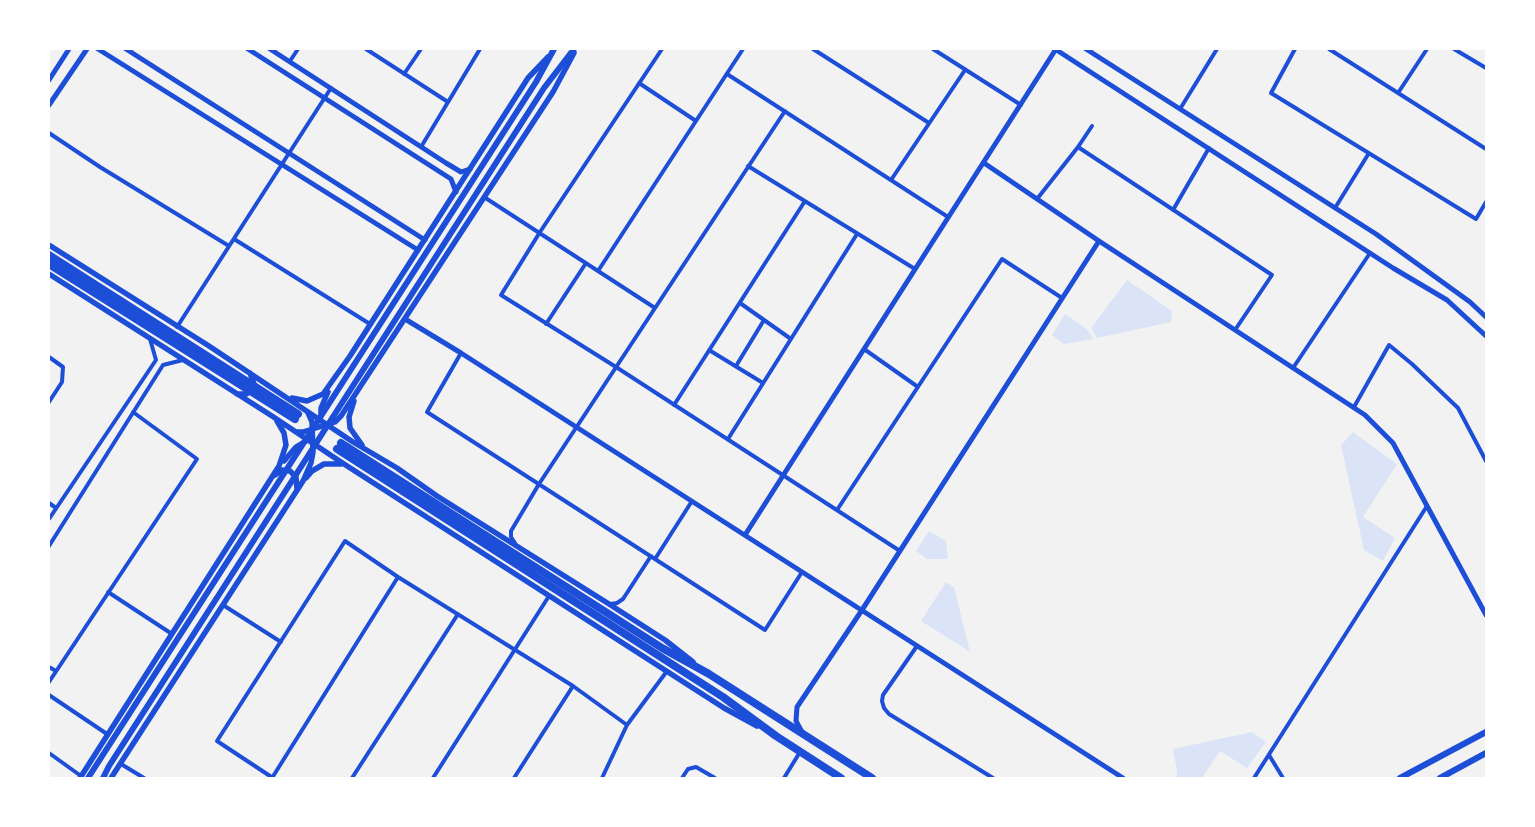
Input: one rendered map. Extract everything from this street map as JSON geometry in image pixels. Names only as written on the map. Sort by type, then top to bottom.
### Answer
[{"type":"highway","points":[[49,255],[299,414]]},
{"type":"highway","points":[[49,264],[299,414]]},
{"type":"highway","points":[[841,778],[776,736],[723,697],[339,446],[662,648],[709,674],[872,778]]},
{"type":"main road","points":[[294,431],[303,432],[338,420],[355,397],[553,92],[575,49]]},
{"type":"main road","points":[[103,778],[544,88],[575,49]]},
{"type":"main road","points":[[49,245],[287,397],[299,400],[312,400],[323,394],[355,349],[528,78],[551,50]]},
{"type":"main road","points":[[83,777],[275,490],[536,82],[551,50]]},
{"type":"main road","points":[[49,274],[724,708],[776,736]]},
{"type":"main road","points":[[355,349],[356,358],[364,365],[372,365],[377,362]]},
{"type":"main road","points":[[237,394],[246,394],[254,388],[250,373]]},
{"type":"main road","points":[[327,453],[322,444],[323,424],[321,408],[334,378]]},
{"type":"main road","points":[[111,778],[303,481],[313,458],[311,441],[312,422],[299,414],[287,397]]},
{"type":"main road","points":[[355,397],[349,417],[350,428],[356,439],[364,447]]},
{"type":"main road","points":[[299,414],[323,424],[364,447],[437,496],[665,640],[709,674]]},
{"type":"main road","points":[[83,777],[107,734],[279,466],[285,451],[286,439],[281,427],[272,416]]},
{"type":"main road","points":[[279,466],[296,447],[328,432],[340,434]]},
{"type":"main road","points":[[303,481],[312,471],[324,464],[344,464]]},
{"type":"main road","points":[[386,490],[380,482],[381,471],[387,468],[397,468]]},
{"type":"main road","points":[[274,475],[286,470],[293,473],[297,481],[296,492]]},
{"type":"main road","points":[[1400,778],[1486,732]]},
{"type":"main road","points":[[1440,778],[1486,753]]},
{"type":"street","points":[[49,80],[69,49]]},
{"type":"street","points":[[49,105],[86,49]]},
{"type":"street","points":[[98,49],[418,250]]},
{"type":"street","points":[[126,49],[425,240]]},
{"type":"street","points":[[248,49],[451,179],[456,192]]},
{"type":"street","points":[[270,49],[461,172],[470,169]]},
{"type":"street","points":[[290,61],[298,49]]},
{"type":"street","points":[[366,49],[448,102]]},
{"type":"street","points":[[404,74],[421,49]]},
{"type":"street","points":[[421,147],[480,49]]},
{"type":"street","points":[[662,49],[540,232],[501,295],[616,367],[900,551]]},
{"type":"street","points":[[598,272],[743,49]]},
{"type":"street","points":[[813,49],[929,123]]},
{"type":"street","points":[[933,49],[1020,105]]},
{"type":"street","points":[[744,535],[1056,49],[1370,253],[1447,300],[1486,336]]},
{"type":"street","points":[[1086,49],[1407,255],[1486,316]]},
{"type":"street","points":[[1180,109],[1217,49]]},
{"type":"street","points":[[1295,49],[1271,93],[1476,219],[1486,202]]},
{"type":"street","points":[[1329,49],[1486,150]]},
{"type":"street","points":[[1398,93],[1427,49]]},
{"type":"street","points":[[1454,49],[1486,68]]},
{"type":"street","points":[[891,180],[965,70]]},
{"type":"street","points":[[727,74],[948,217]]},
{"type":"street","points":[[639,83],[696,121]]},
{"type":"street","points":[[177,327],[330,88]]},
{"type":"street","points":[[514,544],[511,531],[539,484],[785,111]]},
{"type":"street","points":[[1037,199],[1092,126]]},
{"type":"street","points":[[49,133],[100,167],[229,246]]},
{"type":"street","points":[[1078,147],[1272,274],[1235,330]]},
{"type":"street","points":[[1173,210],[1209,148]]},
{"type":"street","points":[[1335,208],[1369,153]]},
{"type":"street","points":[[984,163],[1099,241],[1365,414],[1393,444],[1486,615]]},
{"type":"street","points":[[748,166],[915,270]]},
{"type":"street","points":[[484,197],[655,308]]},
{"type":"street","points":[[674,405],[805,202]]},
{"type":"street","points":[[391,234],[398,222]]},
{"type":"street","points":[[728,439],[857,234]]},
{"type":"street","points":[[234,239],[370,324]]},
{"type":"street","points":[[804,735],[796,721],[796,707],[862,610],[1099,241]]},
{"type":"street","points":[[1293,368],[1370,253]]},
{"type":"street","points":[[837,510],[1002,259],[1062,298]]},
{"type":"street","points":[[546,324],[586,263]]},
{"type":"street","points":[[740,303],[791,339]]},
{"type":"street","points":[[405,319],[461,353],[1123,778]]},
{"type":"street","points":[[736,366],[764,320]]},
{"type":"street","points":[[49,520],[156,360],[150,339]]},
{"type":"street","points":[[1354,407],[1389,345],[1458,408],[1486,461]]},
{"type":"street","points":[[864,349],[918,387]]},
{"type":"street","points":[[709,350],[763,383]]},
{"type":"street","points":[[461,353],[427,412],[653,558],[766,630],[802,572]]},
{"type":"street","points":[[49,357],[63,368],[62,382],[49,402]]},
{"type":"street","points":[[49,546],[163,365],[183,360]]},
{"type":"street","points":[[49,682],[197,459],[133,412]]},
{"type":"street","points":[[609,604],[617,603],[623,599],[692,501]]},
{"type":"street","points":[[49,503],[56,508]]},
{"type":"street","points":[[1254,778],[1427,506]]},
{"type":"street","points":[[398,577],[273,778],[217,741],[345,540],[398,577],[573,686],[627,725]]},
{"type":"street","points":[[108,592],[172,634]]},
{"type":"street","points":[[433,778],[549,596]]},
{"type":"street","points":[[223,605],[281,642]]},
{"type":"street","points":[[352,778],[458,614]]},
{"type":"street","points":[[917,646],[883,695],[884,708],[889,714],[993,778]]},
{"type":"street","points":[[49,667],[56,671]]},
{"type":"street","points":[[602,778],[627,725],[667,671]]},
{"type":"street","points":[[514,778],[573,686]]},
{"type":"street","points":[[49,695],[107,734]]},
{"type":"street","points":[[784,778],[800,752]]},
{"type":"street","points":[[49,753],[83,777]]},
{"type":"street","points":[[1269,754],[1283,778]]},
{"type":"street","points":[[121,764],[144,778]]},
{"type":"street","points":[[682,778],[688,770],[696,767],[715,778]]},
{"type":"shaded area","points":[[1127,280],[1172,311],[1171,322],[1097,338],[1091,328]]},
{"type":"shaded area","points":[[1065,314],[1088,330],[1093,339],[1064,344],[1052,335]]},
{"type":"shaded area","points":[[1353,432],[1397,464],[1363,517],[1395,538],[1383,561],[1364,550],[1341,445]]},
{"type":"shaded area","points":[[929,531],[946,541],[948,559],[927,559],[916,551]]},
{"type":"shaded area","points":[[946,582],[954,587],[970,652],[921,621]]},
{"type":"shaded area","points":[[1252,732],[1266,742],[1247,768],[1220,751],[1202,778],[1176,778],[1177,771],[1173,749]]}]
